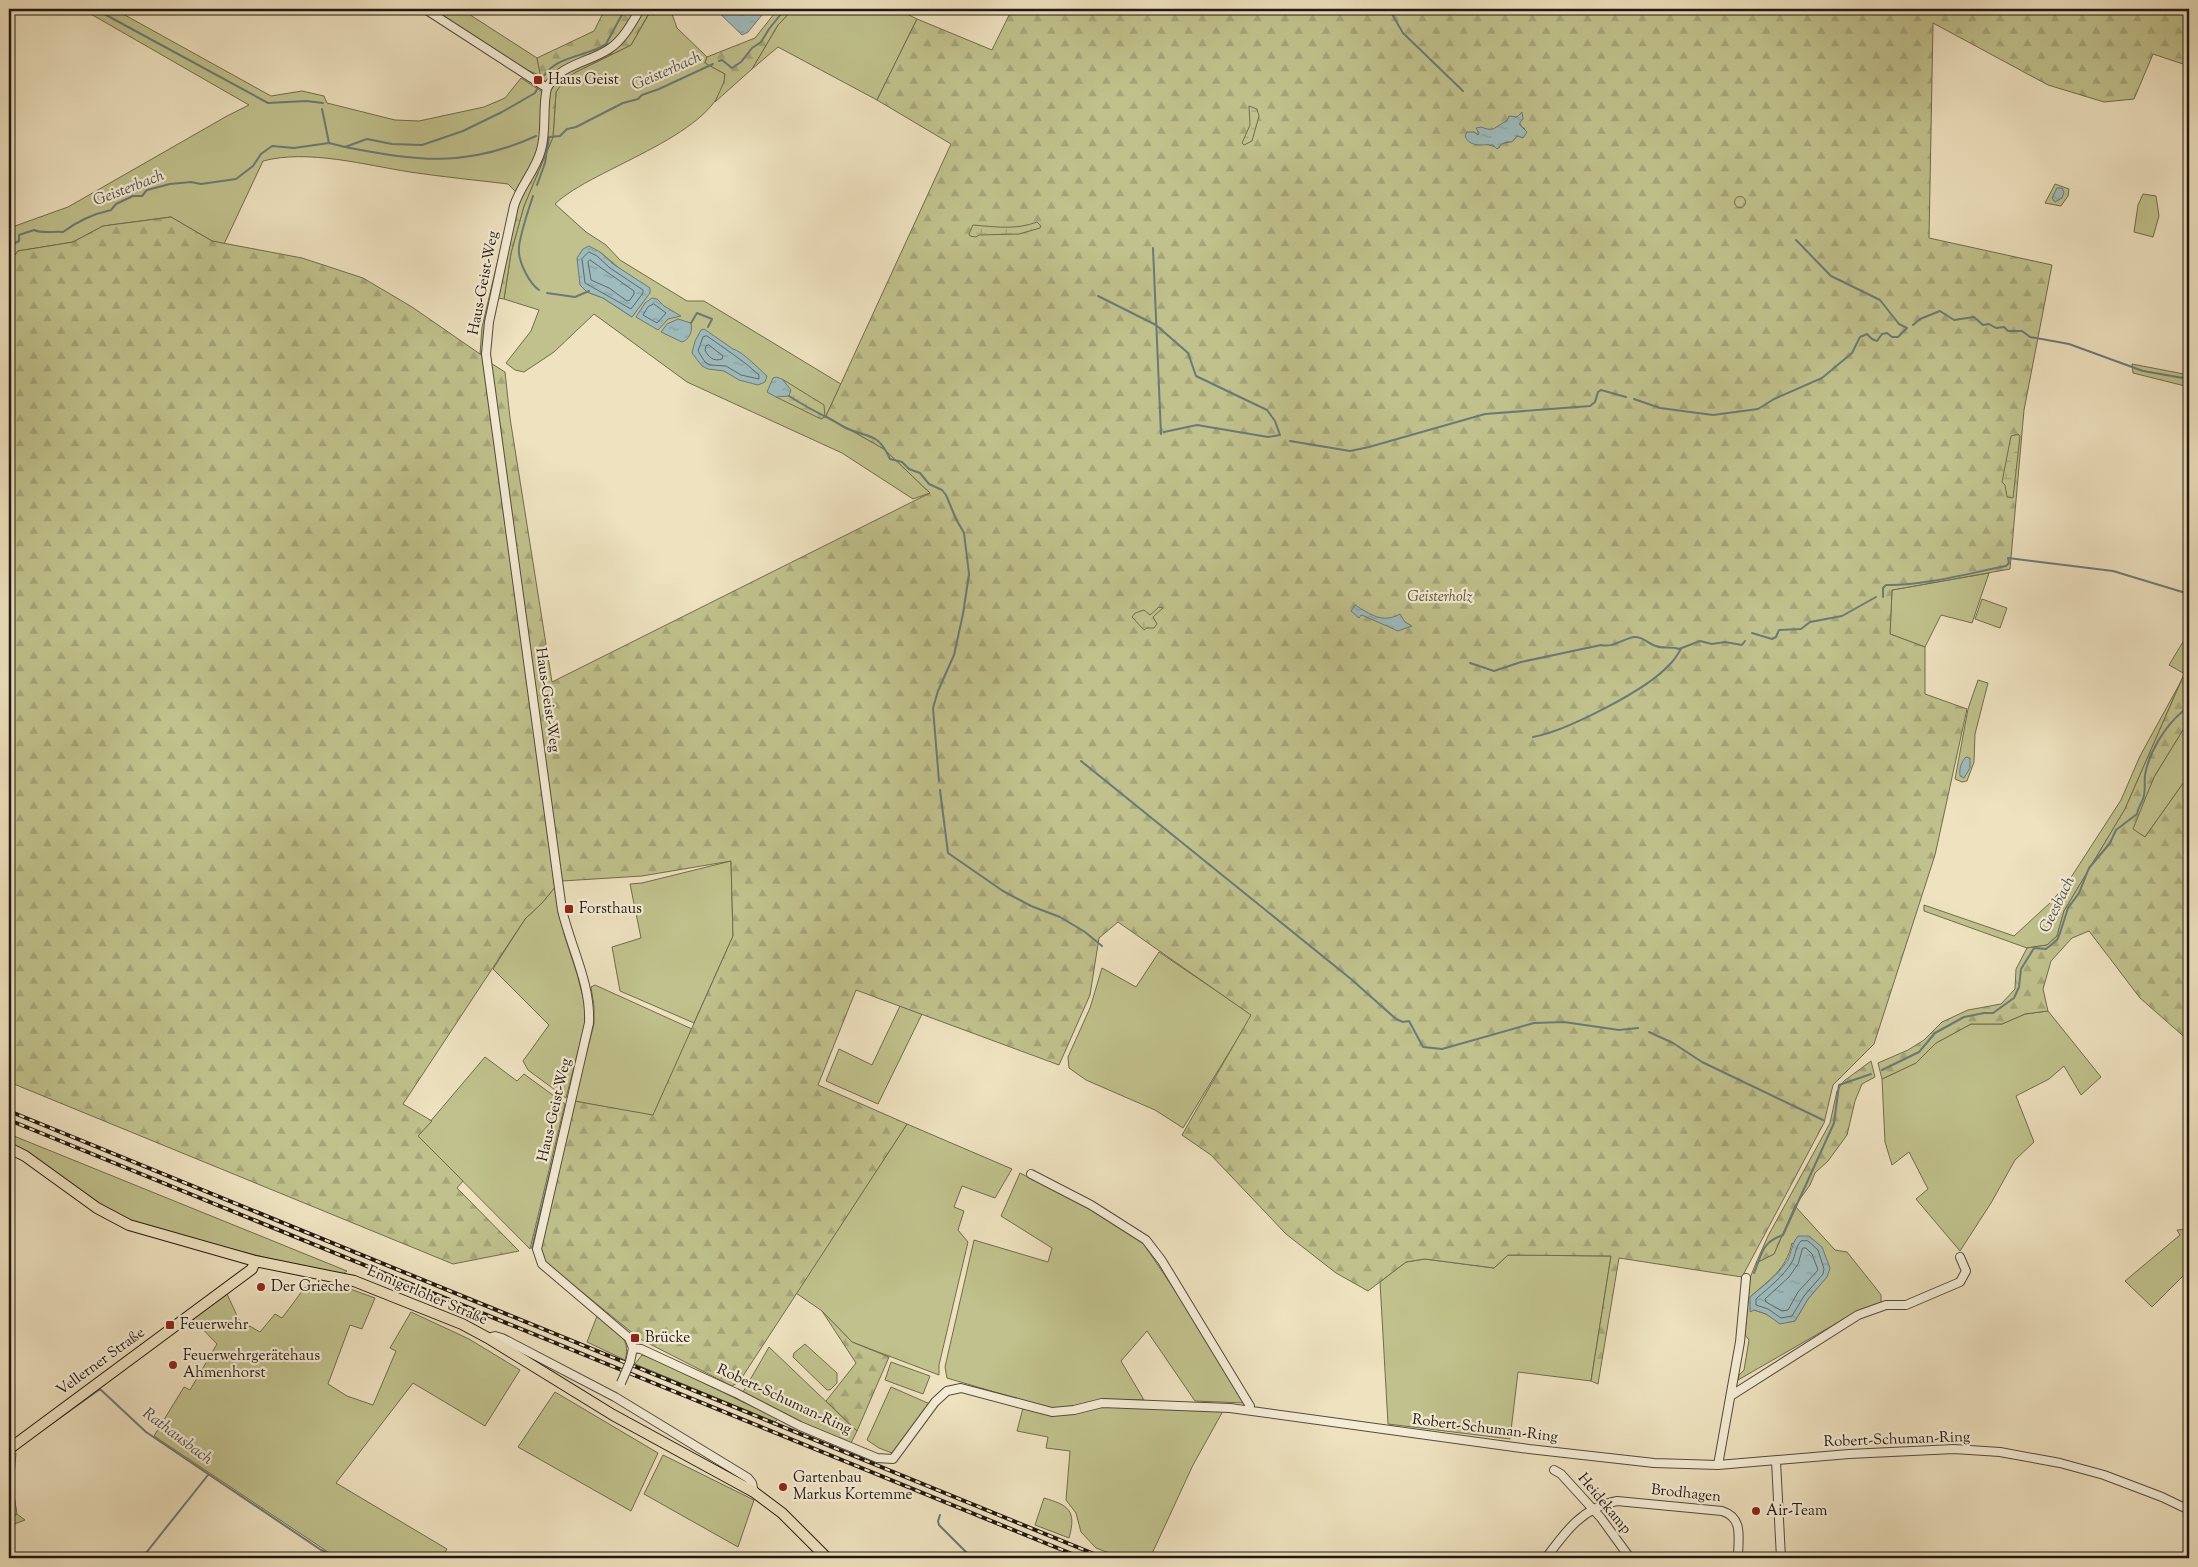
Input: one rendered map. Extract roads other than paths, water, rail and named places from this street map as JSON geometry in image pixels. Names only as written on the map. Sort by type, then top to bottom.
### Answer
[{"type":"main road","name":"Ennigerloher Straße","points":[[9,1148],[26,1156],[97,1208],[121,1222],[255,1260],[371,1286],[462,1324],[613,1415],[754,1492],[782,1513],[827,1558]]},
{"type":"main road","name":"Vellerner Straße","points":[[9,1449],[252,1269],[255,1260]]},
{"type":"street","points":[[425,9],[542,85],[565,69],[599,55],[614,45],[628,29],[640,9]]},
{"type":"street","name":"Haus-Geist-Weg","points":[[542,85],[541,151],[518,194],[514,206],[489,322],[486,354],[562,910],[567,933],[585,982],[590,1006],[589,1023],[537,1249],[542,1264],[629,1338],[633,1348]]},
{"type":"street","points":[[1031,1174],[1091,1205],[1146,1240],[1172,1278],[1250,1406],[1250,1410]]},
{"type":"street","points":[[1732,1395],[1858,1315],[1886,1306],[1906,1305],[1960,1282],[1966,1271],[1960,1258]]},
{"type":"street","points":[[1718,1465],[1740,1342],[1746,1278]]},
{"type":"street","points":[[488,1338],[495,1336],[502,1338],[615,1397],[748,1478],[752,1482],[754,1492]]},
{"type":"street","points":[[615,1397],[630,1362],[633,1348]]},
{"type":"street","name":"Robert-Schuman-Ring","points":[[633,1348],[641,1349],[704,1377],[800,1426],[878,1458],[893,1459],[935,1402],[947,1392],[962,1388],[1052,1412],[1074,1410],[1102,1402],[1250,1410],[1529,1449],[1654,1463],[1718,1465],[1849,1454],[1954,1449],[2000,1452],[2060,1463],[2104,1475],[2162,1497],[2189,1510]]},
{"type":"street","points":[[1776,1461],[1781,1558]]},
{"type":"street","name":"Heidekamp","points":[[1554,1470],[1561,1474],[1593,1510],[1630,1558]]},
{"type":"street","name":"Brodhagen","points":[[1593,1510],[1617,1501],[1722,1510],[1736,1518],[1738,1524],[1738,1558]]},
{"type":"street","points":[[1547,1558],[1573,1523],[1593,1510]]},
{"type":"water","points":[[715,9],[737,9],[742,15],[751,9],[767,9],[748,32],[742,35]]},
{"type":"water","points":[[1522,112],[1523,119],[1519,124],[1527,132],[1523,138],[1517,136],[1512,142],[1503,143],[1497,149],[1493,145],[1473,144],[1465,136],[1467,132],[1474,132],[1478,135],[1479,133],[1476,128],[1495,128],[1507,121],[1509,116],[1517,117]]},
{"type":"water","points":[[2057,188],[2062,188],[2064,192],[2062,198],[2055,202],[2052,198]]},
{"type":"water","points":[[589,246],[650,288],[650,293],[632,317],[603,298],[587,292],[580,285],[577,258],[583,249]]},
{"type":"water","points":[[652,298],[657,299],[664,306],[681,316],[668,319],[658,330],[636,317],[645,303]]},
{"type":"water","points":[[678,319],[691,323],[690,335],[682,342],[661,332],[667,324]]},
{"type":"water","points":[[704,329],[741,353],[767,376],[765,382],[758,385],[739,380],[724,371],[708,369],[702,366],[692,353],[695,341],[701,330]]},
{"type":"water","points":[[773,378],[782,379],[791,390],[789,396],[776,397],[767,392]]},
{"type":"water","points":[[1355,605],[1376,617],[1387,618],[1400,614],[1405,622],[1412,626],[1398,631],[1361,615],[1359,618],[1351,611]]},
{"type":"water","points":[[1966,757],[1970,758],[1970,768],[1964,778],[1960,776],[1960,771]]},
{"type":"water","points":[[1798,1236],[1809,1236],[1822,1247],[1830,1268],[1827,1277],[1808,1299],[1795,1321],[1780,1324],[1766,1314],[1754,1310],[1750,1312],[1750,1297],[1783,1266],[1789,1258]]},
{"type":"waterway","points":[[95,9],[268,103],[306,101],[323,103]]},
{"type":"waterway","name":"Geisterbach","points":[[540,82],[546,73],[561,62],[606,44],[625,9]]},
{"type":"waterway","name":"Geisterbach","points":[[719,61],[722,60],[732,68],[741,62],[752,48],[761,42],[785,9]]},
{"type":"waterway","points":[[1389,9],[1403,33],[1463,91]]},
{"type":"waterway","name":"Geisterbach","points":[[537,185],[545,163],[549,137],[560,136],[567,129],[576,127],[623,103],[638,99],[642,95],[713,64]]},
{"type":"waterway","name":"Geisterbach","points":[[9,246],[19,241],[19,235],[34,230],[63,232],[86,218],[111,210],[116,204],[133,196],[142,196],[147,190],[170,184],[191,182],[201,184],[236,179],[253,166],[261,154],[272,146],[294,148],[329,143],[345,147],[367,139],[392,144],[422,145],[463,131],[502,112],[535,93],[538,87]]},
{"type":"waterway","points":[[322,109],[329,143]]},
{"type":"waterway","name":"Geisterbach","points":[[345,147],[395,156],[441,159],[487,153],[536,136]]},
{"type":"waterway","points":[[533,196],[521,234],[519,253],[526,273],[539,290]]},
{"type":"waterway","points":[[1634,399],[1660,408],[1713,415],[1758,409],[1774,399],[1822,378],[1852,353],[1860,337],[1867,334],[1877,341],[1882,334],[1887,333],[1892,337],[1898,337],[1907,328],[1899,324],[1880,300],[1831,276],[1796,240]]},
{"type":"waterway","points":[[1153,248],[1161,434]]},
{"type":"waterway","points":[[547,293],[575,297],[589,291]]},
{"type":"waterway","points":[[1098,296],[1156,325],[1188,353],[1196,376],[1267,410],[1275,421],[1280,435],[1268,437],[1197,425],[1164,432]]},
{"type":"waterway","points":[[1913,325],[1920,319],[1940,311],[1954,320],[1974,317],[1983,325],[1989,324],[1996,328],[2004,327],[2008,331],[2022,331],[2030,337],[2069,344],[2143,371],[2189,379]]},
{"type":"waterway","points":[[691,323],[697,313],[712,319],[708,327]]},
{"type":"waterway","points":[[1290,441],[1350,451],[1485,414],[1590,406],[1595,402],[1598,392],[1601,390],[1626,397]]},
{"type":"waterway","points":[[789,396],[852,431],[876,439],[881,443],[890,459],[902,462],[909,469],[920,473],[929,484],[942,490],[964,533],[969,574],[963,614],[954,655],[938,691],[933,708],[939,781]]},
{"type":"waterway","points":[[1883,597],[1883,588],[1886,585],[1931,581],[2006,566],[2009,563],[2008,558],[2113,571],[2189,594]]},
{"type":"waterway","points":[[1752,633],[1772,639],[1776,637],[1779,630],[1801,629],[1810,622],[1842,616],[1876,597]]},
{"type":"waterway","points":[[1470,663],[1494,671],[1521,662],[1601,645],[1605,646],[1634,637],[1659,647],[1679,649],[1700,641],[1712,644],[1725,642],[1742,645],[1745,641]]},
{"type":"waterway","points":[[1533,737],[1565,727],[1625,697],[1658,675],[1672,662],[1681,649]]},
{"type":"waterway","name":"Geesbach","points":[[2184,707],[2189,702]]},
{"type":"waterway","name":"Geesbach","points":[[1882,1070],[1919,1052],[1935,1033],[1964,1017],[1993,1013],[2014,998],[2019,987],[2021,969],[2034,948],[2046,949],[2057,940],[2068,908],[2079,893],[2089,868],[2110,843],[2116,830],[2137,814],[2144,796],[2145,775],[2150,757],[2164,732],[2183,711]]},
{"type":"waterway","points":[[1081,761],[1351,979],[1396,1019],[1403,1022],[1409,1021],[1423,1047],[1442,1049],[1534,1023],[1564,1022],[1619,1030],[1638,1028]]},
{"type":"waterway","points":[[940,790],[948,853],[1003,891],[1031,906],[1060,917],[1085,932],[1102,946]]},
{"type":"waterway","points":[[1649,1032],[1673,1043],[1702,1062],[1823,1120]]},
{"type":"waterway","name":"Geesbach","points":[[1754,1273],[1761,1254],[1770,1241],[1783,1235],[1834,1123],[1839,1085],[1871,1074]]},
{"type":"waterway","points":[[532,1248],[560,1132]]},
{"type":"waterway","name":"Rathausbach","points":[[44,1429],[100,1389],[146,1432],[321,1550],[341,1558]]},
{"type":"waterway","name":"Rathausbach","points":[[9,1457],[18,1448]]},
{"type":"waterway","points":[[142,1558],[208,1475]]},
{"type":"waterway","points":[[940,1515],[939,1525],[972,1558]]},
{"type":"railway","points":[[9,1111],[1104,1558]]},
{"type":"railway","points":[[9,1120],[1082,1558]]},
{"type":"place","name":"Haus Geist","points":[[538,80]]},
{"type":"place","name":"Forsthaus","points":[[569,909]]},
{"type":"place","name":"Der Grieche","points":[[261,1287]]},
{"type":"place","name":"Feuerwehr","points":[[170,1325]]},
{"type":"place","name":"Brücke","points":[[635,1338]]},
{"type":"place","name":"Feuerwehrgerätehaus Ahmenhorst","points":[[173,1365]]},
{"type":"place","name":"Gartenbau Markus Kortemme","points":[[783,1487]]},
{"type":"place","name":"Air-Team","points":[[1756,1511]]},
{"type":"park label","name":"Geisterholz","points":[[1440,597]]}]
